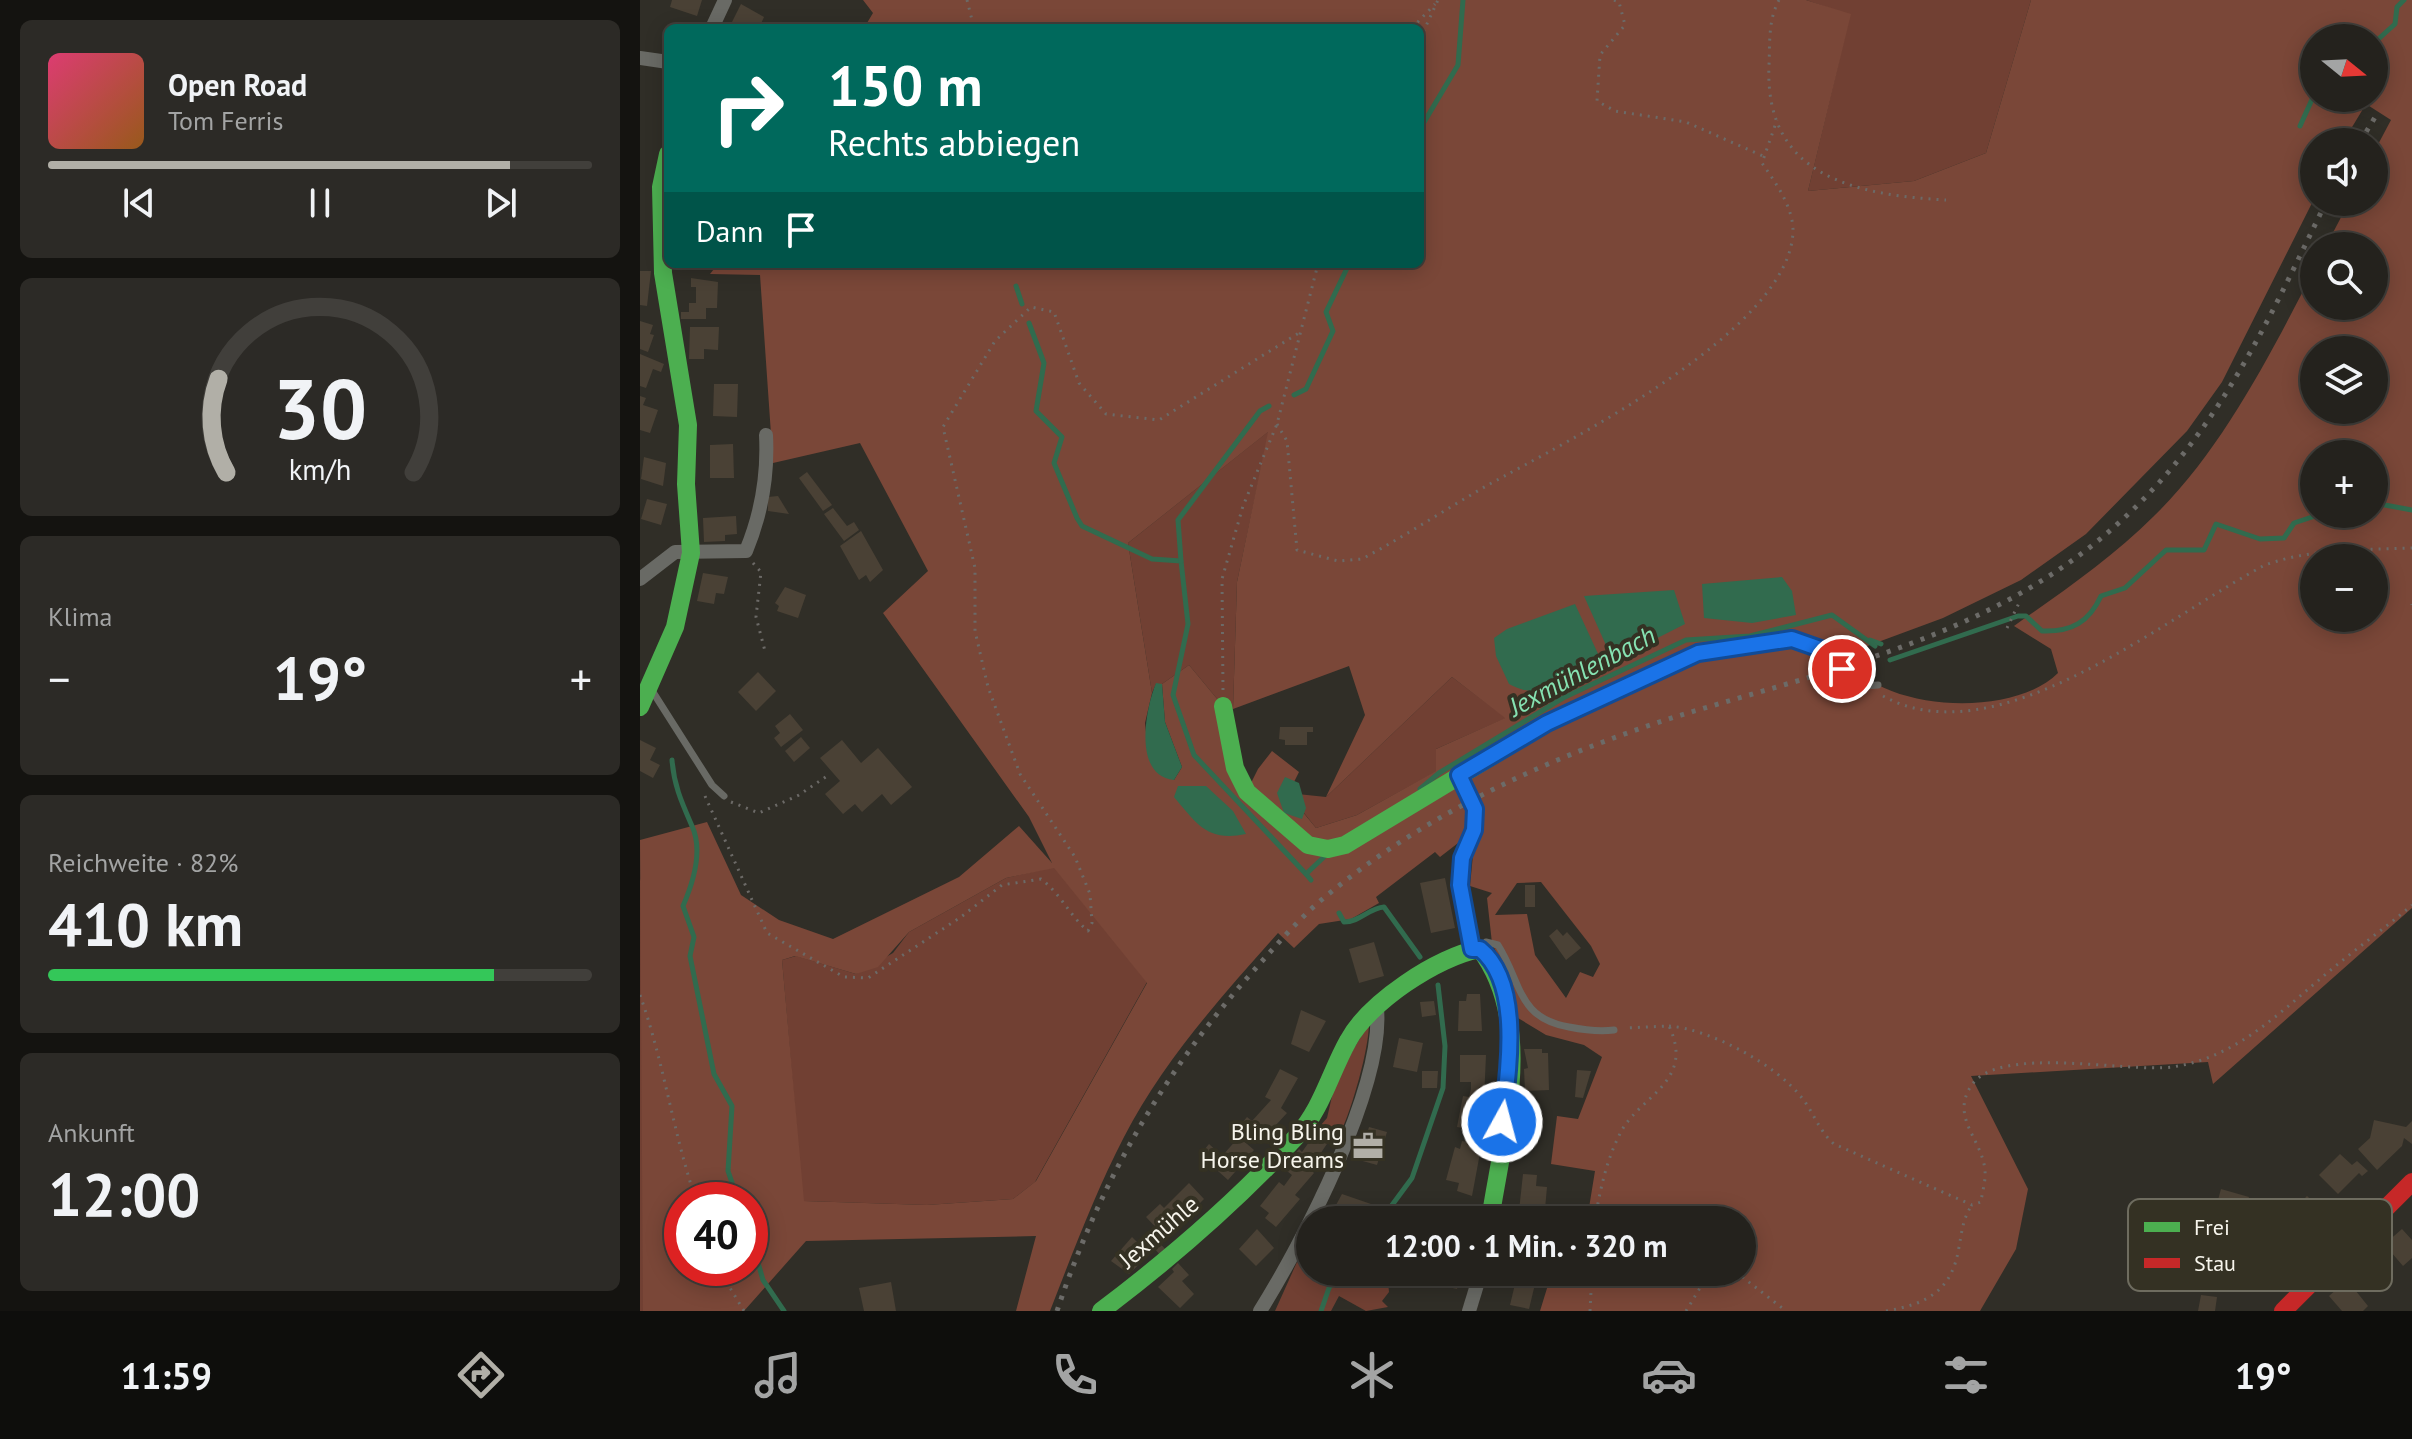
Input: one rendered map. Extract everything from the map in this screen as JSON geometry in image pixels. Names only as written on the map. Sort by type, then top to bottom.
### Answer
[{"type":"street","points":[[714,24],[725,0]]},
{"type":"street","points":[[640,58],[664,61]]},
{"type":"street","points":[[640,707],[675,627],[691,553],[686,484],[688,425],[663,273],[661,187],[664,173]]},
{"type":"street","points":[[640,579],[675,552],[746,551],[758,515],[767,460],[766,435]]},
{"type":"street","points":[[1223,706],[1235,768],[1247,792],[1308,845],[1328,849],[1345,845],[1547,723]]},
{"type":"street","points":[[1459,775],[1475,809],[1474,830],[1462,858],[1460,885],[1476,949],[1494,964],[1508,1015],[1509,1064],[1492,1206]]},
{"type":"street","name":"Jexmühle","points":[[1101,1311],[1194,1236],[1304,1128],[1319,1105],[1355,1027],[1434,968],[1476,949]]},
{"type":"street","points":[[1260,1311],[1282,1276],[1356,1120],[1379,1031],[1377,1009]]},
{"type":"street","points":[[2392,1202],[2412,1182]]},
{"type":"street","points":[[1469,1311],[1477,1286]]},
{"type":"street","points":[[2283,1311],[2303,1291]]},
{"type":"lane","points":[[1547,723],[1698,653],[1792,639],[1829,652],[1847,676],[1865,686],[1878,685]]},
{"type":"lane","points":[[650,687],[712,785],[724,796]]},
{"type":"lane","points":[[1476,949],[1486,942],[1498,945],[1515,984],[1538,1017],[1576,1028],[1614,1030]]},
{"type":"lane","points":[[1267,1311],[1282,1276]]},
{"type":"path","points":[[967,0],[973,24]]},
{"type":"path","points":[[1416,24],[1438,0]]},
{"type":"path","points":[[1424,30],[1438,0]]},
{"type":"path","points":[[1614,0],[1619,2],[1625,25],[1600,55],[1597,101],[1615,111],[1686,122],[1765,157]]},
{"type":"path","points":[[1779,0],[1771,14],[1769,80],[1781,137],[1820,174],[1890,197],[1946,200]]},
{"type":"path","points":[[1277,424],[1287,441],[1297,550],[1338,561],[1362,559],[1487,486],[1548,455],[1637,401],[1725,339],[1758,303],[1789,248],[1793,228],[1785,203],[1762,163],[1777,120]]},
{"type":"path","points":[[1223,706],[1222,579],[1243,506],[1277,424],[1317,268]]},
{"type":"path","points":[[705,795],[767,933],[844,977],[868,978],[961,917],[1002,885],[1041,879],[1057,891],[1074,920],[1088,931],[1092,923],[1090,894],[1075,857],[1020,774],[988,687],[975,631],[975,568],[943,427],[995,341],[1031,307],[1054,312],[1079,383],[1106,414],[1159,420],[1302,331]]},
{"type":"path","points":[[1865,686],[1896,703],[1935,713],[1962,713],[2026,699],[2063,683],[2265,565],[2294,555],[2324,551],[2412,548]]},
{"type":"path","points":[[746,551],[761,572],[756,617],[765,651]]},
{"type":"path","points":[[2007,628],[2020,605]]},
{"type":"path","points":[[724,796],[737,807],[759,813],[799,795],[830,774]]},
{"type":"path","points":[[1886,1311],[1923,1303],[1954,1274],[1964,1218],[1972,1205],[1981,1202],[1985,1172],[1964,1112],[1971,1086],[1983,1073],[2027,1062],[2093,1067],[2173,1067],[2218,1051],[2247,1039],[2284,1013],[2324,975],[2412,905]]},
{"type":"path","points":[[640,995],[655,1038],[678,1148],[690,1182]]},
{"type":"path","points":[[1614,1030],[1669,1026],[1693,1028],[1720,1038],[1778,1074],[1803,1098],[1824,1135],[1834,1144],[1972,1205]]},
{"type":"path","points":[[1599,1206],[1613,1151],[1624,1127],[1664,1088],[1676,1040],[1669,1026]]},
{"type":"path","points":[[729,1286],[744,1311]]},
{"type":"path","points":[[1590,1311],[1591,1286]]},
{"type":"path","points":[[1686,1311],[1703,1286]]},
{"type":"path","points":[[1754,1286],[1786,1311]]},
{"type":"shaded area","points":[[863,0],[1806,0],[1851,14],[1808,191],[1914,181],[1986,153],[2031,0],[2412,0],[2412,908],[2213,1084],[2208,1062],[1971,1076],[2028,1189],[2016,1249],[1980,1311],[1540,1311],[1548,1286],[1756,1286],[1756,1206],[1589,1206],[1595,1171],[1551,1164],[1557,1116],[1578,1119],[1602,1057],[1584,1045],[1546,1035],[1518,1018],[1511,986],[1492,943],[1487,898],[1492,893],[1470,886],[1474,844],[1462,840],[1440,857],[1435,852],[1376,897],[1379,903],[1351,919],[1319,924],[1294,948],[1278,933],[1236,981],[1175,1056],[1124,1137],[1103,1180],[1050,1311],[1016,1311],[1036,1236],[806,1241],[768,1284],[768,1182],[664,1182],[664,1286],[766,1286],[744,1311],[643,1311],[640,840],[707,822],[741,895],[779,920],[833,939],[959,877],[1019,826],[1052,863],[1029,817],[883,613],[928,571],[860,443],[773,463],[760,275],[710,274],[715,268],[1424,268],[1424,24],[866,24],[873,13]],"holes":[[[2300,24],[2388,24],[2388,112],[2378,112],[2391,120],[2387,128],[2388,216],[2342,216],[2333,232],[2388,232],[2388,320],[2300,320],[2300,296],[2243,399],[2179,490],[2121,546],[2014,626],[2051,649],[2058,673],[2037,688],[2010,698],[1979,703],[1946,703],[1914,698],[1885,688],[1860,674],[1843,655],[1943,618],[2021,580],[2086,534],[2187,431],[2222,382],[2305,216],[2300,216],[2300,128],[2351,128],[2361,112],[2300,112]],[[1268,432],[1237,582],[1233,709],[1349,666],[1365,715],[1326,797],[1452,677],[1505,718],[1436,749],[1436,771],[1357,815],[1316,828],[1288,794],[1299,772],[1272,751],[1247,791],[1223,706],[1189,665],[1162,684],[1165,722],[1182,767],[1174,780],[1148,750],[1145,723],[1152,693],[1128,543]],[[1054,868],[1147,983],[1036,1181],[1013,1199],[927,1205],[804,1201],[782,960],[795,956],[856,974],[878,967],[909,932],[1006,878]],[[1541,882],[1591,946],[1600,964],[1593,977],[1580,972],[1566,998],[1535,955],[1527,914],[1495,915],[1517,883]]]},
{"type":"shaded area","points":[[1806,0],[2031,0],[1986,153],[1914,181],[1808,191],[1850,15]]},
{"type":"shaded area","points":[[1269,431],[1237,582],[1233,709],[1223,706],[1189,665],[1162,684],[1156,684],[1152,693],[1128,543]]},
{"type":"shaded area","points":[[1452,677],[1506,718],[1436,749],[1437,771],[1357,815],[1316,828],[1288,793],[1326,797]]},
{"type":"shaded area","points":[[1054,867],[1147,982],[1035,1182],[1013,1199],[927,1205],[803,1201],[782,960],[796,956],[856,974],[893,953],[909,932],[1006,878]]},
{"type":"shaded area","points":[[643,874],[643,1311],[640,1311],[640,881]]},
{"type":"shaded area","points":[[1369,1023],[1366,1048],[1345,1123],[1340,1134],[1333,1135],[1321,1125],[1327,1118],[1336,1079]]},
{"type":"shaded area","points":[[1296,1264],[1296,1286],[1388,1286],[1389,1292],[1382,1301],[1388,1307],[1366,1311],[1339,1296],[1331,1311],[1275,1311]]},
{"type":"water","points":[[1782,577],[1792,591],[1796,615],[1752,623],[1704,618],[1702,584]]},
{"type":"water","points":[[1674,590],[1685,624],[1622,656],[1609,652],[1584,596]]},
{"type":"water","points":[[1575,604],[1600,658],[1593,670],[1573,686],[1560,690],[1533,692],[1509,684],[1496,656],[1494,638],[1507,629]]},
{"type":"water","points":[[1156,683],[1162,684],[1165,722],[1182,767],[1174,780],[1161,776],[1152,767],[1147,755],[1148,709]]},
{"type":"water","points":[[1285,777],[1299,783],[1306,808],[1302,819],[1284,813],[1277,793]]},
{"type":"water","points":[[1178,786],[1206,786],[1233,811],[1246,834],[1222,835],[1204,829],[1174,797]]},
{"type":"building","points":[[672,0],[702,0],[697,16],[670,7]]},
{"type":"building","points":[[741,4],[764,17],[761,24],[731,24]]},
{"type":"building","points":[[640,271],[651,271],[647,306],[640,305]]},
{"type":"building","points":[[691,278],[718,282],[717,308],[706,308],[706,319],[681,319],[681,312],[689,312],[689,303],[696,303],[696,287],[691,287]]},
{"type":"building","points":[[640,321],[653,325],[650,334],[654,335],[648,352],[640,349]]},
{"type":"building","points":[[690,327],[719,327],[718,350],[704,349],[704,359],[689,359]]},
{"type":"building","points":[[640,354],[664,364],[661,372],[653,369],[646,388],[640,386]]},
{"type":"building","points":[[714,384],[738,384],[737,417],[713,416]]},
{"type":"building","points":[[640,396],[646,398],[643,405],[658,410],[650,433],[640,430]]},
{"type":"building","points":[[733,444],[734,478],[710,478],[710,445]]},
{"type":"building","points":[[644,457],[666,463],[663,486],[641,479]]},
{"type":"building","points":[[807,472],[832,505],[823,511],[799,478]]},
{"type":"building","points":[[778,496],[789,514],[768,511],[768,497]]},
{"type":"building","points":[[647,499],[667,504],[661,525],[641,519]]},
{"type":"building","points":[[833,508],[847,526],[854,522],[859,530],[844,541],[824,514]]},
{"type":"building","points":[[736,516],[737,534],[725,535],[725,541],[704,542],[703,518]]},
{"type":"building","points":[[861,531],[883,570],[870,582],[866,575],[859,580],[840,546]]},
{"type":"building","points":[[703,573],[728,577],[724,594],[716,593],[714,604],[697,601]]},
{"type":"building","points":[[785,587],[806,595],[798,618],[777,611],[779,606],[775,603]]},
{"type":"building","points":[[758,672],[776,691],[756,711],[738,692]]},
{"type":"building","points":[[790,714],[803,730],[781,747],[774,738],[780,733],[775,726]]},
{"type":"building","points":[[1280,727],[1313,727],[1313,732],[1307,732],[1307,745],[1285,745],[1285,740],[1279,739]]},
{"type":"building","points":[[801,737],[810,748],[794,762],[785,751]]},
{"type":"building","points":[[640,740],[656,748],[650,760],[660,765],[653,778],[640,771]]},
{"type":"building","points":[[842,740],[861,763],[878,748],[912,787],[891,805],[882,794],[862,812],[855,804],[843,814],[825,794],[840,781],[820,758]]},
{"type":"building","points":[[1445,878],[1455,928],[1431,933],[1420,883]]},
{"type":"building","points":[[1525,885],[1535,885],[1535,907],[1525,907]]},
{"type":"building","points":[[1557,929],[1563,936],[1567,932],[1581,948],[1566,960],[1549,936]]},
{"type":"building","points":[[1374,942],[1384,976],[1359,983],[1349,949]]},
{"type":"building","points":[[1467,994],[1480,994],[1482,1031],[1458,1031],[1459,1001],[1466,1001]]},
{"type":"building","points":[[1434,1001],[1436,1015],[1422,1017],[1420,1002]]},
{"type":"building","points":[[1301,1010],[1326,1021],[1309,1052],[1291,1044]]},
{"type":"building","points":[[1399,1038],[1423,1043],[1417,1072],[1393,1067]]},
{"type":"building","points":[[1524,1049],[1542,1049],[1542,1053],[1548,1053],[1549,1090],[1525,1091],[1524,1069],[1528,1068]]},
{"type":"building","points":[[1460,1055],[1486,1055],[1484,1100],[1478,1131],[1457,1127],[1463,1096],[1469,1097],[1471,1089],[1471,1082],[1460,1082]]},
{"type":"building","points":[[1280,1069],[1298,1078],[1281,1108],[1287,1113],[1265,1137],[1259,1133],[1257,1135],[1242,1123],[1247,1117],[1252,1121],[1271,1100],[1265,1097]]},
{"type":"building","points":[[1577,1070],[1591,1071],[1583,1098],[1575,1097]]},
{"type":"building","points":[[1422,1071],[1438,1071],[1437,1088],[1422,1088]]},
{"type":"building","points":[[2374,1120],[2406,1127],[2412,1121],[2412,1144],[2404,1138],[2402,1146],[2377,1170],[2358,1149],[2370,1138]]},
{"type":"building","points":[[1321,1125],[1333,1135],[1310,1169],[1314,1173],[1295,1195],[1300,1199],[1276,1227],[1265,1218],[1269,1213],[1260,1206],[1279,1182],[1284,1186],[1292,1175],[1283,1168],[1299,1149],[1302,1152]]},
{"type":"building","points":[[1369,1127],[1387,1132],[1377,1165],[1359,1160]]},
{"type":"building","points":[[1239,1137],[1254,1150],[1228,1180],[1200,1155],[1209,1144],[1222,1156]]},
{"type":"building","points":[[1462,1141],[1477,1144],[1475,1152],[1480,1153],[1472,1196],[1457,1191],[1459,1183],[1446,1180],[1455,1147],[1460,1149]]},
{"type":"building","points":[[2340,1154],[2352,1165],[2357,1161],[2368,1171],[2362,1176],[2359,1173],[2338,1194],[2319,1175]]},
{"type":"building","points":[[1523,1174],[1537,1175],[1536,1186],[1547,1187],[1545,1206],[1520,1206]]},
{"type":"building","points":[[1189,1183],[1204,1199],[1183,1220],[1176,1213],[1173,1217],[1179,1224],[1165,1237],[1146,1217],[1160,1204],[1164,1208]]},
{"type":"building","points":[[2221,1189],[2249,1197],[2248,1199],[2218,1199]]},
{"type":"building","points":[[1342,1194],[1371,1204],[1329,1206],[1336,1205]]},
{"type":"building","points":[[1257,1229],[1274,1248],[1256,1266],[1239,1249]]},
{"type":"building","points":[[2402,1229],[2412,1240],[2412,1258],[2403,1266],[2392,1253],[2392,1238]]},
{"type":"building","points":[[1132,1237],[1140,1245],[1146,1239],[1150,1244],[1156,1239],[1166,1250],[1160,1255],[1155,1249],[1129,1274],[1111,1261]]},
{"type":"building","points":[[1178,1263],[1189,1275],[1182,1281],[1194,1294],[1180,1308],[1158,1287],[1174,1272],[1172,1269]]},
{"type":"building","points":[[891,1282],[896,1311],[864,1311],[859,1288]]},
{"type":"building","points":[[1515,1286],[1535,1286],[1529,1309],[1510,1305]]},
{"type":"building","points":[[2335,1291],[2356,1291],[2368,1306],[2363,1311],[2342,1311],[2329,1296]]},
{"type":"building","points":[[2201,1295],[2217,1297],[2215,1311],[2198,1311]]},
{"type":"waterway","points":[[1424,122],[1458,65],[1463,0]]},
{"type":"waterway","points":[[2388,30],[2395,24],[2397,7],[2404,0]]},
{"type":"waterway","points":[[2300,126],[2306,112]]},
{"type":"waterway","points":[[1294,395],[1306,389],[1333,331],[1326,312],[1347,268]]},
{"type":"waterway","points":[[1016,286],[1022,304]]},
{"type":"waterway","points":[[1029,323],[1044,363],[1036,411],[1062,437],[1054,463],[1082,526],[1152,559],[1181,561],[1188,624],[1173,695],[1194,755],[1306,874]]},
{"type":"waterway","points":[[1181,561],[1178,520],[1260,411],[1269,406]]},
{"type":"waterway","name":"Jexmühlenbach","points":[[2388,506],[2412,510]]},
{"type":"waterway","name":"Jexmühlenbach","points":[[1890,660],[2018,616],[2026,616],[2042,631],[2071,627],[2091,613],[2101,596],[2125,588],[2166,550],[2204,550],[2216,524],[2260,539],[2284,538],[2294,523],[2300,521]]},
{"type":"waterway","name":"Jexmühlenbach","points":[[1420,789],[1439,773],[1563,698],[1686,640],[1750,636],[1832,615],[1875,646]]},
{"type":"waterway","name":"Jexmühlenbach","points":[[1870,640],[1881,644]]},
{"type":"waterway","points":[[672,760],[677,786],[697,845],[695,866],[683,906],[694,937],[690,956],[714,1074],[732,1106],[728,1171],[732,1182]]},
{"type":"waterway","name":"Jexmühlenbach","points":[[1311,880],[1306,874],[1326,855]]},
{"type":"waterway","name":"Jexmühlenbach","points":[[1339,913],[1344,922],[1384,907],[1420,957]]},
{"type":"waterway","name":"Jexmühlenbach","points":[[1391,1206],[1412,1178],[1443,1088],[1445,1046],[1438,985]]},
{"type":"waterway","points":[[767,1286],[784,1311]]},
{"type":"waterway","name":"Jexmühlenbach","points":[[1321,1311],[1331,1286]]},
{"type":"railway","points":[[2368,128],[2377,114]]},
{"type":"railway","points":[[1057,1311],[1093,1217],[1138,1129],[1164,1087],[1223,1006],[1321,900],[1411,835],[1541,767],[1632,731],[1895,650],[1998,605],[2047,577],[2094,544],[2135,508],[2202,429],[2255,343],[2319,216]]},
{"type":"traffic: fast","points":[[640,707],[675,627],[691,553],[686,484],[688,425],[663,273],[661,187],[664,173]]},
{"type":"traffic: fast","points":[[1223,706],[1235,768],[1247,792],[1308,845],[1328,849],[1345,845],[1547,723]]},
{"type":"traffic: fast","points":[[1101,1311],[1203,1228],[1296,1137],[1319,1103],[1348,1041],[1371,1012],[1425,971],[1463,953],[1480,949],[1497,978],[1507,1011],[1511,1045],[1507,1116],[1492,1206]]},
{"type":"traffic: jam","points":[[2392,1202],[2412,1182]]},
{"type":"traffic: jam","points":[[2283,1311],[2303,1291]]},
{"type":"place","name":"Bling Bling Horse Dreams","points":[[1368,1146]]},
{"type":"route","points":[[1502,1122],[1509,1064],[1508,1015],[1500,976],[1494,964],[1480,949],[1472,949],[1460,885],[1462,858],[1474,830],[1475,809],[1459,775],[1547,723],[1698,653],[1792,639],[1829,652],[1842,669]]}]
